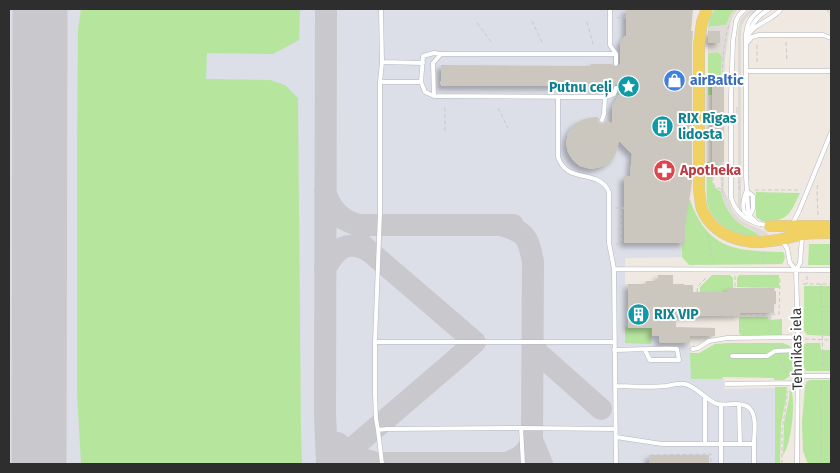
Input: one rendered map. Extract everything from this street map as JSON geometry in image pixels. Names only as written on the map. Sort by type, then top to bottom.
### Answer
[{"type":"main road","points":[[707,9],[702,22],[699,44],[699,190],[702,208],[706,217],[721,232],[732,238],[763,245],[784,232],[831,226]]},
{"type":"main road","points":[[764,225],[784,232],[803,234],[831,233]]},
{"type":"lane","points":[[381,9],[380,213],[375,342],[375,409],[382,464]]},
{"type":"lane","points":[[610,9],[610,45],[616,54],[616,64]]},
{"type":"lane","points":[[745,9],[736,21],[733,41],[731,80],[731,198],[739,214],[764,225]]},
{"type":"lane","points":[[761,9],[750,18],[747,28],[746,190],[744,211],[764,225]]},
{"type":"lane","points":[[746,41],[754,22],[769,9]]},
{"type":"lane","points":[[746,41],[751,31],[777,14],[780,9]]},
{"type":"lane","points":[[746,41],[759,35],[823,35],[831,38]]},
{"type":"lane","points":[[616,54],[434,53],[423,56],[422,63],[422,82],[425,92],[434,96],[605,97],[614,94],[616,88]]},
{"type":"lane","points":[[434,96],[433,62],[440,54]]},
{"type":"lane","points":[[382,62],[422,63]]},
{"type":"lane","points":[[746,71],[831,71]]},
{"type":"lane","points":[[380,82],[422,82]]},
{"type":"lane","points":[[558,97],[558,157],[560,164],[566,170],[600,181],[607,187],[609,197],[609,243],[614,269],[616,464]]},
{"type":"lane","points":[[602,120],[605,97]]},
{"type":"lane","points":[[796,270],[790,263],[784,232],[799,211],[831,133]]},
{"type":"lane","points":[[746,190],[753,196],[753,208],[750,216]]},
{"type":"lane","name":"Tehnikas iela","points":[[797,464],[798,338],[796,270],[800,263],[803,234]]},
{"type":"lane","points":[[614,269],[831,270]]},
{"type":"lane","points":[[693,349],[709,341],[727,338],[798,338]]},
{"type":"lane","points":[[375,342],[614,342]]},
{"type":"lane","points":[[614,350],[677,349],[679,360],[650,360],[645,350]]},
{"type":"lane","points":[[732,356],[767,356],[775,351],[798,350]]},
{"type":"lane","points":[[798,376],[831,376]]},
{"type":"lane","points":[[726,384],[798,383]]},
{"type":"lane","points":[[615,386],[685,384],[721,405],[743,404],[749,407],[754,417],[754,464]]},
{"type":"lane","points":[[705,396],[705,444]]},
{"type":"lane","points":[[739,404],[740,444]]},
{"type":"lane","points":[[721,405],[721,464]]},
{"type":"lane","points":[[521,428],[523,464]]},
{"type":"lane","points":[[378,430],[616,428]]},
{"type":"lane","points":[[616,437],[662,444],[754,444]]},
{"type":"path","points":[[827,9],[831,17]]},
{"type":"path","points":[[617,18],[626,17]]},
{"type":"path","points":[[532,21],[543,44]]},
{"type":"path","points":[[587,22],[593,44]]},
{"type":"path","points":[[477,23],[492,43]]},
{"type":"path","points":[[786,42],[787,62]]},
{"type":"path","points":[[757,45],[757,62]]},
{"type":"path","points":[[445,76],[445,86]]},
{"type":"path","points":[[682,99],[688,99]]},
{"type":"path","points":[[445,107],[445,131]]},
{"type":"path","points":[[498,108],[508,128]]},
{"type":"path","points":[[590,118],[590,125],[576,134],[575,145],[579,154],[584,158],[595,159],[604,153],[608,143]]},
{"type":"path","points":[[576,123],[580,130]]},
{"type":"path","points":[[714,135],[718,135],[718,132]]},
{"type":"path","points":[[640,139],[640,165]]},
{"type":"path","points":[[671,150],[663,150],[663,158],[671,158]]},
{"type":"path","points":[[572,160],[579,154]]},
{"type":"path","points":[[588,168],[590,159]]},
{"type":"path","points":[[722,159],[715,168],[713,176],[713,183],[718,189],[817,191]]},
{"type":"path","points":[[817,208],[818,180]]},
{"type":"path","points":[[610,250],[621,241],[621,208]]},
{"type":"path","points":[[707,235],[712,259],[723,269]]},
{"type":"path","points":[[763,245],[763,269]]},
{"type":"path","points":[[697,292],[698,286],[711,274]]},
{"type":"path","points":[[735,274],[735,288]]},
{"type":"path","points":[[726,316],[780,314],[780,274]]},
{"type":"path","points":[[803,284],[831,284]]},
{"type":"path","points":[[821,284],[823,371],[821,376],[821,464]]},
{"type":"path","points":[[822,307],[831,307]]},
{"type":"path","points":[[770,315],[770,338]]},
{"type":"path","points":[[798,338],[831,340]]},
{"type":"path","points":[[782,464],[782,430],[788,387]]},
{"type":"path","points":[[650,454],[711,454],[712,464]]},
{"type":"shaded area","name":"RIX Rīgas lidosta","points":[[9,9],[693,9],[691,31],[687,31],[685,243],[682,243],[682,257],[625,258],[625,284],[628,284],[628,328],[652,336],[659,336],[660,343],[690,343],[691,367],[723,366],[724,389],[775,388],[775,464],[9,464]]},
{"type":"shaded area","points":[[735,9],[738,9],[733,16],[730,26],[724,81],[721,80],[722,56],[718,52],[708,53],[708,43],[720,43],[720,31],[708,31],[708,27],[726,25]]},
{"type":"shaded area","points":[[751,9],[757,9],[746,18],[741,30],[741,210],[738,207],[738,123],[736,123],[736,107],[738,107],[738,32],[740,21]]},
{"type":"shaded area","points":[[724,162],[724,190],[733,211],[748,224],[767,232],[768,235],[766,237],[760,236],[739,223],[727,208],[722,197],[721,188],[720,163]]},
{"type":"green space","points":[[81,9],[300,9],[299,40],[273,54],[207,53],[206,79],[270,80],[285,85],[298,98],[302,464],[81,464],[77,392],[77,149],[78,30]]},
{"type":"green space","points":[[715,9],[735,9],[726,25],[708,27],[710,17]]},
{"type":"green space","points":[[718,52],[722,56],[721,80],[713,95],[708,95],[708,53]]},
{"type":"green space","points":[[707,162],[712,162],[713,165],[717,164],[712,180],[714,186],[721,191],[731,215],[738,222],[760,236],[745,235],[729,230],[711,213],[707,202]]},
{"type":"green space","points":[[756,192],[800,193],[786,216],[777,221],[767,222],[761,221],[756,217]]},
{"type":"green space","points":[[688,200],[690,200],[697,217],[715,238],[738,248],[783,252],[785,256],[782,264],[689,265],[682,257]]},
{"type":"green space","points":[[809,244],[831,244],[831,265],[808,265]]},
{"type":"green space","points":[[712,275],[730,275],[733,278],[733,288],[727,288],[727,292],[700,292],[700,287]]},
{"type":"green space","points":[[739,275],[779,275],[779,288],[737,287]]},
{"type":"green space","points":[[804,286],[831,286],[831,336],[807,335],[804,331]]},
{"type":"green space","points":[[739,317],[768,317],[769,320],[782,319],[782,335],[742,336],[739,333]]},
{"type":"green space","points":[[625,327],[652,328],[651,344],[625,343]]},
{"type":"green space","points":[[783,343],[790,346],[793,354],[793,374],[784,380],[774,380],[774,378],[723,377],[721,379],[691,379],[690,353],[699,353],[715,344]]},
{"type":"green space","points":[[806,343],[820,343],[821,350],[831,350],[831,371],[806,371],[803,366],[804,345]]},
{"type":"green space","points":[[831,380],[831,464],[808,464],[803,451],[802,422],[805,386],[807,381]]},
{"type":"green space","points":[[775,387],[787,387],[781,424],[780,464],[775,464]]},
{"type":"green space","points":[[790,388],[793,398],[792,421],[789,442],[783,455],[784,423]]},
{"type":"building","name":"RIX Rīgas lidosta","points":[[626,9],[693,9],[691,31],[693,31],[692,183],[686,220],[685,243],[624,243],[624,176],[630,176],[632,154],[619,141],[613,159],[605,165],[591,169],[580,166],[568,152],[566,143],[568,134],[576,123],[584,119],[596,117],[599,118],[598,121],[600,123],[603,124],[606,121],[612,123],[612,107],[623,88],[616,84],[612,88],[591,88],[591,86],[441,86],[441,65],[590,66],[591,64],[612,64],[617,67],[620,64],[620,44],[626,36]]},
{"type":"building","points":[[708,31],[720,31],[720,43],[708,43]]},
{"type":"building","points":[[712,77],[724,81],[724,162],[712,165]]},
{"type":"building","points":[[658,275],[673,275],[673,284],[693,285],[693,292],[727,292],[727,288],[775,288],[776,304],[774,304],[774,313],[676,316],[676,327],[715,328],[715,336],[690,336],[690,343],[660,343],[659,336],[652,336],[652,328],[628,328],[628,284],[645,284],[646,281],[658,281]]},
{"type":"building","points":[[649,455],[709,455],[709,464],[649,464]]},
{"type":"taxiway","points":[[40,108],[53,9]]},
{"type":"taxiway","points":[[326,9],[325,413],[327,464]]},
{"type":"taxiway","points":[[325,191],[333,209],[347,221],[359,225],[513,225]]},
{"type":"taxiway","points":[[500,225],[515,230],[524,236],[533,262],[532,440],[528,449],[516,459],[507,463]]},
{"type":"taxiway","points":[[325,269],[333,256],[342,248],[354,246],[369,251],[359,242]]},
{"type":"taxiway","points":[[336,464],[475,342],[369,251]]},
{"type":"taxiway","points":[[532,342],[538,353],[601,409]]},
{"type":"taxiway","points":[[532,440],[542,464]]},
{"type":"taxiway","points":[[338,443],[353,456],[376,463],[522,463]]},
{"type":"runway","points":[[39,464],[40,9]]},
{"type":"place","name":"airBaltic","points":[[674,80]]},
{"type":"place","name":"Putnu ceļi","points":[[628,87]]},
{"type":"place","name":"RIX Rīgas lidosta","points":[[662,126]]},
{"type":"place","name":"Apotheka","points":[[664,170]]},
{"type":"place","name":"RIX VIP","points":[[638,314]]}]
